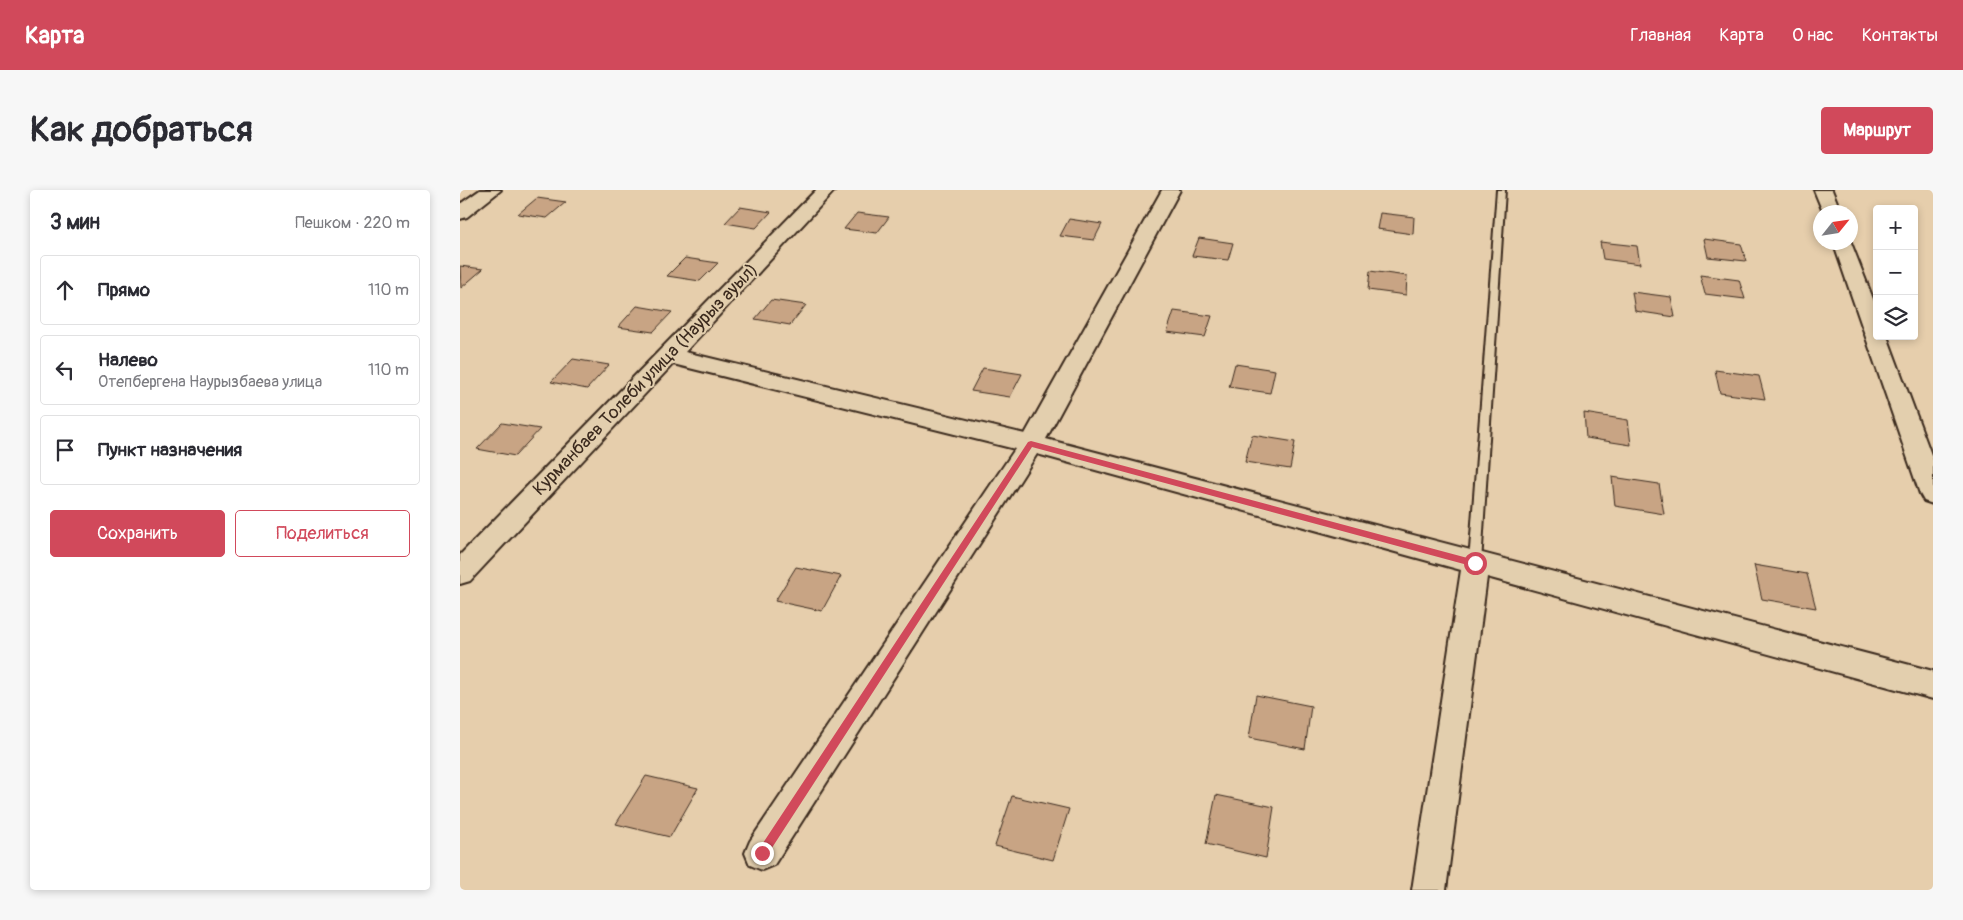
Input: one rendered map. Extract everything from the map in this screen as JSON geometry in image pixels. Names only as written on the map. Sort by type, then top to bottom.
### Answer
[{"type":"street","points":[[460,213],[492,190]]},
{"type":"street","name":"Курманбаев Толеби улица (Наурыз ауыл)","points":[[462,569],[826,190]]},
{"type":"street","points":[[762,853],[1031,444],[1170,190]]},
{"type":"street","points":[[1823,190],[1829,205]]},
{"type":"street","points":[[1845,250],[1933,494]]},
{"type":"street","points":[[668,355],[1031,444],[1933,685]]},
{"type":"street","points":[[1429,890],[1475,563]]},
{"type":"lane","points":[[1475,563],[1501,190]]},
{"type":"building","points":[[537,198],[566,202],[547,218],[518,214]]},
{"type":"building","points":[[740,207],[771,212],[756,228],[725,223]]},
{"type":"building","points":[[857,213],[889,217],[877,233],[844,229]]},
{"type":"building","points":[[1380,213],[1414,217],[1413,234],[1377,229]]},
{"type":"building","points":[[1069,219],[1102,224],[1094,240],[1060,236]]},
{"type":"building","points":[[1199,238],[1233,243],[1228,260],[1192,256]]},
{"type":"building","points":[[1704,239],[1741,244],[1746,261],[1708,257]]},
{"type":"building","points":[[1600,242],[1637,246],[1640,264],[1603,259]]},
{"type":"building","points":[[685,258],[718,263],[700,281],[667,276]]},
{"type":"building","points":[[460,266],[483,269],[461,288]]},
{"type":"building","points":[[1370,271],[1407,276],[1406,295],[1368,290]]},
{"type":"building","points":[[1700,275],[1739,280],[1745,299],[1705,294]]},
{"type":"building","points":[[1632,292],[1671,297],[1675,317],[1635,311]]},
{"type":"building","points":[[771,300],[806,305],[790,325],[755,319]]},
{"type":"building","points":[[637,306],[672,312],[653,332],[618,327]]},
{"type":"building","points":[[1174,311],[1212,316],[1205,337],[1167,332]]},
{"type":"building","points":[[573,359],[609,365],[587,389],[551,382]]},
{"type":"building","points":[[1235,364],[1275,370],[1270,393],[1229,387]]},
{"type":"building","points":[[983,368],[1022,374],[1010,397],[971,391]]},
{"type":"building","points":[[1715,370],[1759,376],[1765,399],[1720,393]]},
{"type":"building","points":[[1584,413],[1628,420],[1631,445],[1586,438]]},
{"type":"building","points":[[502,423],[540,429],[515,456],[477,449]]},
{"type":"building","points":[[1252,435],[1295,442],[1290,469],[1245,462]]},
{"type":"building","points":[[1612,477],[1659,484],[1664,514],[1615,506]]},
{"type":"building","points":[[1754,565],[1807,574],[1816,608],[1762,599]]},
{"type":"building","points":[[796,567],[841,576],[822,611],[775,601]]},
{"type":"building","points":[[1256,695],[1311,706],[1305,749],[1249,738]]},
{"type":"building","points":[[646,776],[698,788],[670,837],[616,824]]},
{"type":"building","points":[[1216,795],[1274,807],[1266,858],[1206,844]]},
{"type":"building","points":[[1012,796],[1069,809],[1053,860],[995,846]]},
{"type":"route","points":[[762,853],[1031,444],[1475,563]]}]
